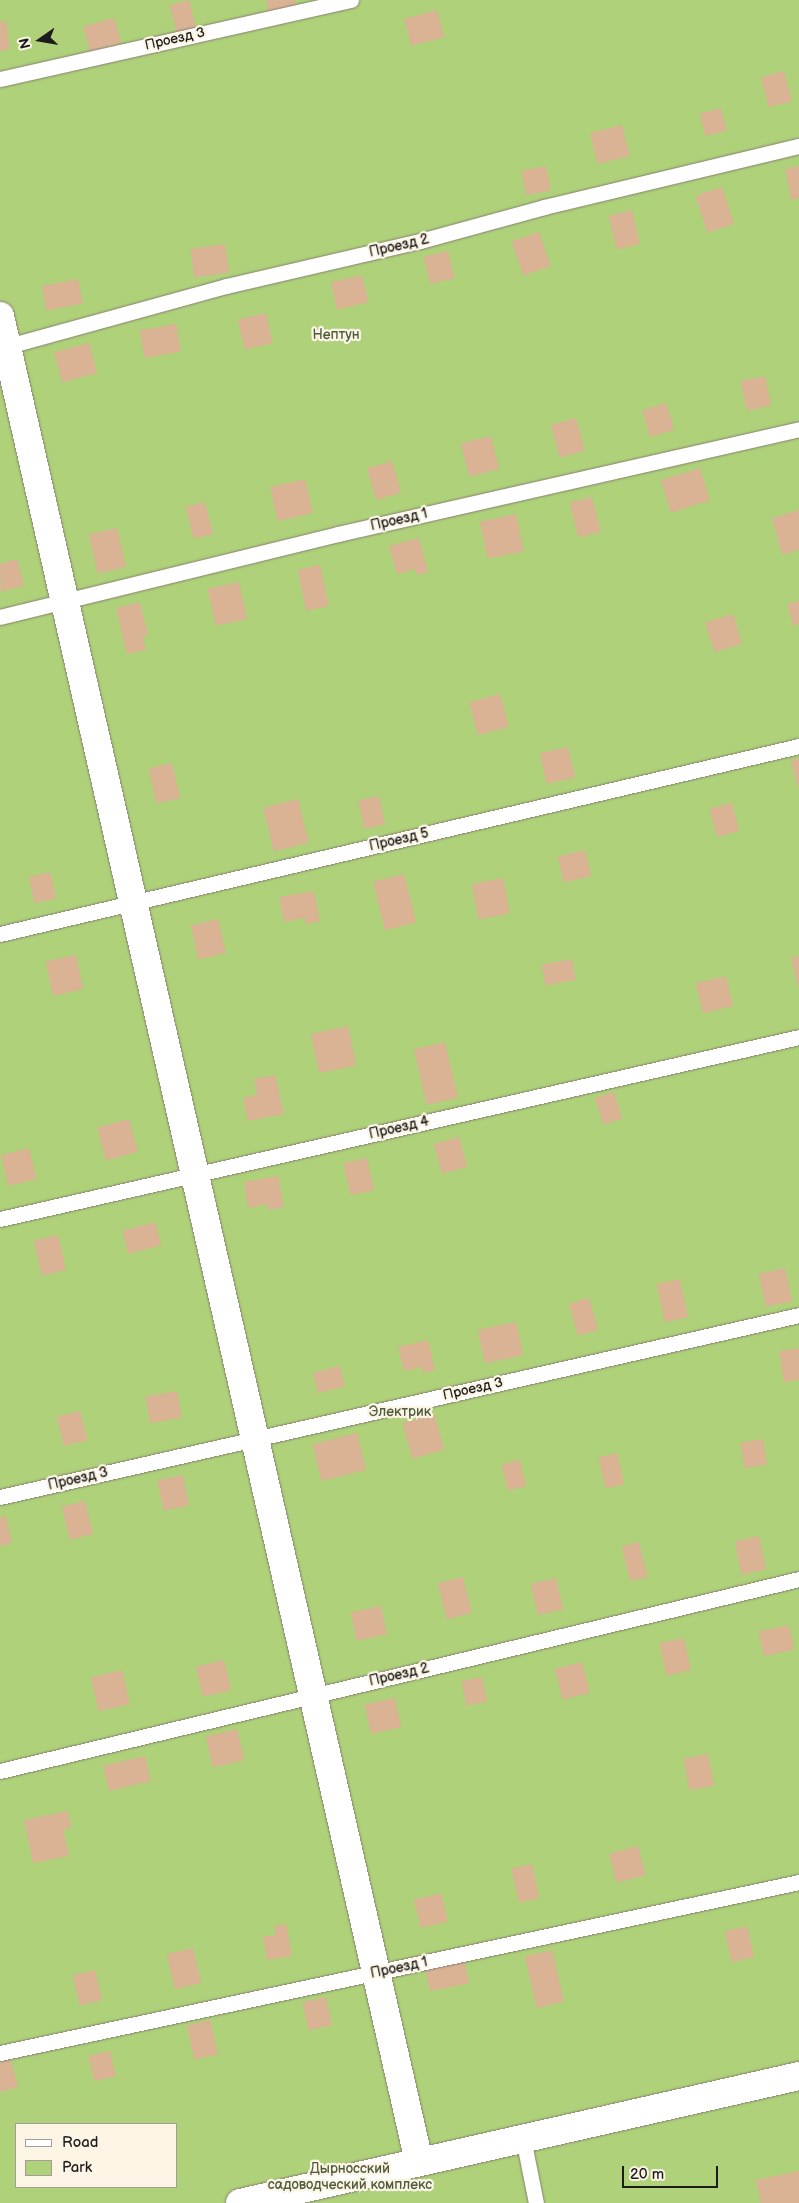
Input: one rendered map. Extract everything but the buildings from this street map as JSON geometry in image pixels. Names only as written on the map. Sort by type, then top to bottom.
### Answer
[{"type":"street","points":[[0,316],[3,347],[64,600],[419,2162]]},
{"type":"street","points":[[240,2203],[799,2076]]},
{"type":"lane","name":"Проезд 3","points":[[0,78],[351,0]]},
{"type":"lane","name":"Проезд 2","points":[[3,347],[226,286],[420,241],[544,207],[799,146]]},
{"type":"lane","name":"Проезд 1","points":[[0,617],[64,600],[696,450],[799,428]]},
{"type":"lane","name":"Проезд 5","points":[[0,934],[799,746]]},
{"type":"lane","name":"Проезд 4","points":[[0,1218],[799,1037]]},
{"type":"lane","name":"Проезд 3","points":[[0,1497],[799,1316]]},
{"type":"lane","name":"Проезд 2","points":[[0,1771],[799,1580]]},
{"type":"lane","name":"Проезд 1","points":[[0,2053],[799,1882]]},
{"type":"lane","points":[[523,2138],[536,2203]]},
{"type":"green space","name":"Электрик","points":[[0,0],[799,0],[799,2203],[0,2203]]},
{"type":"park label","name":"Нептун","points":[[336,335]]},
{"type":"park label","name":"Дырносский садоводческий комплекс","points":[[350,2178]]}]
